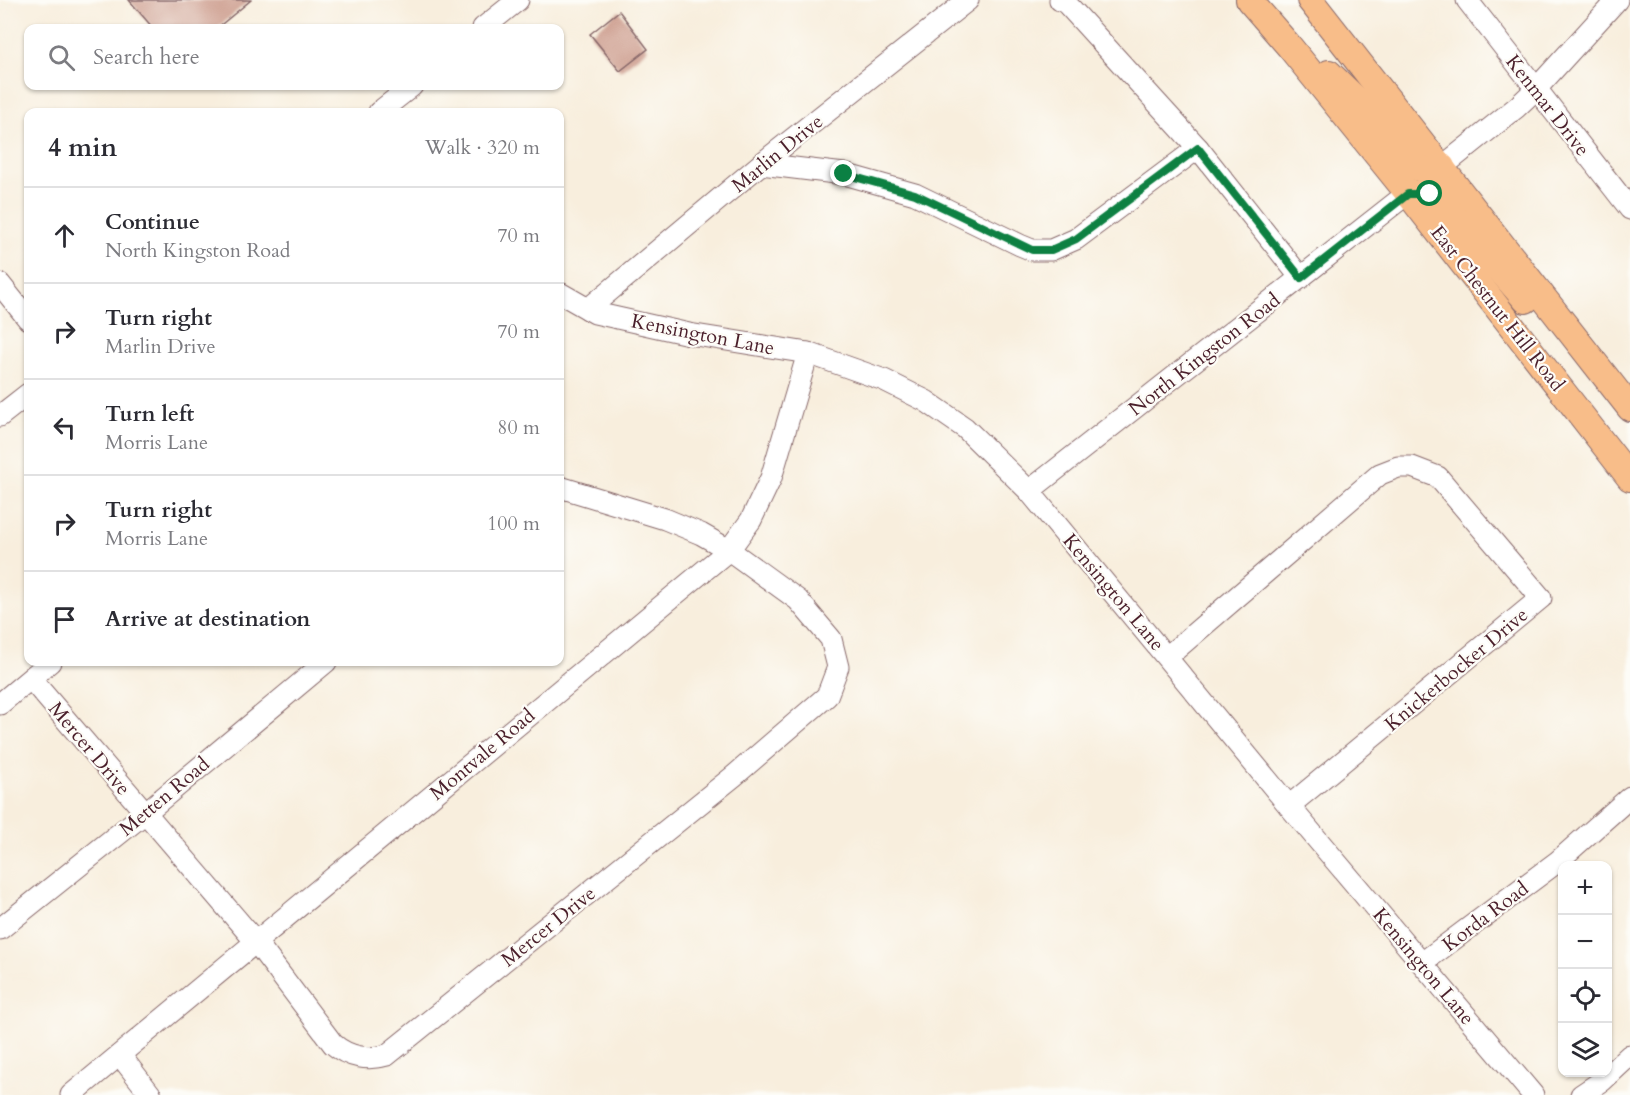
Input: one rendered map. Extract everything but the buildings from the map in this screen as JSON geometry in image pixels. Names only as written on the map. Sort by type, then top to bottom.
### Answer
[{"type":"main road","name":"East Chestnut Hill Road","points":[[1249,0],[1408,194],[1630,478]]},
{"type":"main road","points":[[1310,0],[1630,408]]},
{"type":"main road","points":[[1289,46],[1327,71],[1362,105],[1415,166],[1430,171],[1442,167]]},
{"type":"main road","points":[[1408,194],[1420,193],[1438,198],[1539,315],[1594,363]]},
{"type":"street","points":[[488,24],[518,0]]},
{"type":"street","name":"Marlin Drive","points":[[588,309],[761,164],[968,0]]},
{"type":"street","points":[[1060,0],[1066,3],[1198,148],[1301,278]]},
{"type":"street","name":"Kenmar Drive","points":[[1467,0],[1630,209]]},
{"type":"street","points":[[1442,167],[1536,89],[1617,0]]},
{"type":"street","points":[[384,108],[407,90]]},
{"type":"street","points":[[761,164],[844,174],[915,194],[1032,250],[1051,250],[1076,239],[1198,148]]},
{"type":"street","name":"North Kingston Road","points":[[1029,491],[1408,194]]},
{"type":"street","points":[[0,284],[24,314]]},
{"type":"street","name":"Kensington Lane","points":[[564,294],[595,313],[689,334],[808,353],[884,380],[926,401],[965,428],[1029,491],[1289,806],[1533,1095]]},
{"type":"street","name":"Montvale Road","points":[[71,1095],[729,550],[751,520],[771,477],[808,353]]},
{"type":"street","points":[[0,416],[24,397]]},
{"type":"street","name":"Knickerbocker Drive","points":[[1167,657],[1380,474],[1398,467],[1413,467],[1438,477],[1541,598],[1289,806]]},
{"type":"street","name":"Mercer Drive","points":[[31,679],[256,942],[333,1044],[342,1052],[375,1059],[387,1055],[734,776],[827,696],[838,667],[831,639],[798,600],[729,550],[701,534],[665,519],[564,488]]},
{"type":"street","points":[[0,704],[46,666]]},
{"type":"street","name":"Metten Road","points":[[0,929],[145,813],[321,666]]},
{"type":"street","name":"Korda Road","points":[[1422,963],[1557,862],[1630,797]]},
{"type":"street","points":[[120,1055],[151,1095]]},
{"type":"street","points":[[1581,1095],[1602,1081],[1630,1055]]},
{"type":"route","points":[[844,174],[915,194],[1032,250],[1051,250],[1076,239],[1198,148],[1301,278],[1408,194],[1430,194]]}]
